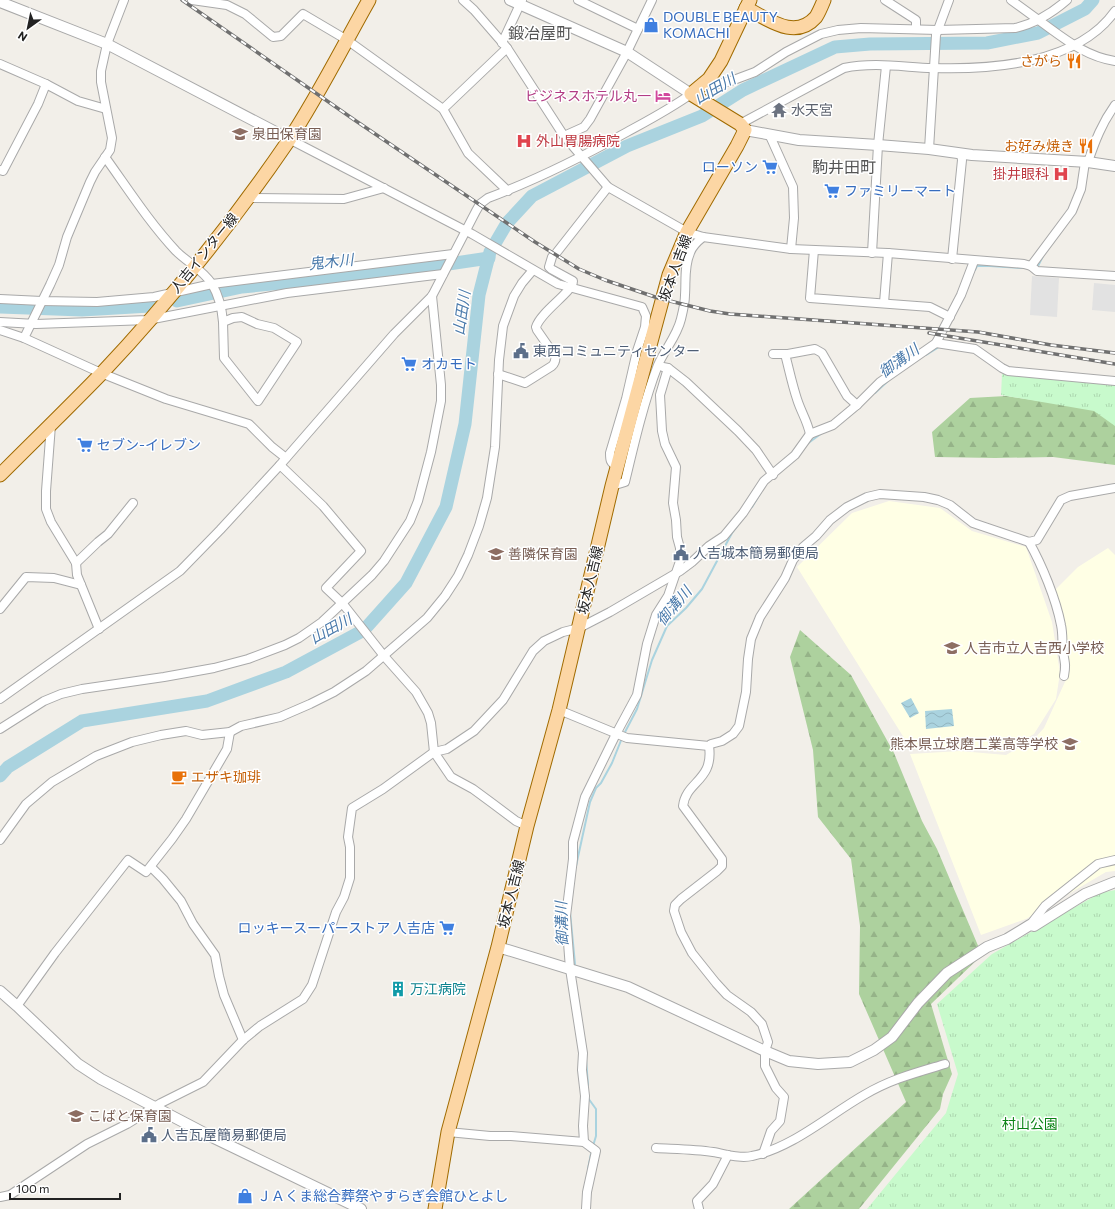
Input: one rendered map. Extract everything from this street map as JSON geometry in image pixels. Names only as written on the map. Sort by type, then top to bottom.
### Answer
[{"type":"main road","name":"人吉インター線","points":[[0,475],[101,373],[195,267],[290,139],[369,0]]},
{"type":"main road","points":[[742,127],[694,97],[709,79],[721,61],[748,4],[784,27],[794,28],[805,26],[816,16],[824,0]]},
{"type":"main road","name":"坂本人吉線","points":[[435,1209],[448,1132],[498,946],[527,826],[559,710],[617,466],[669,275],[687,232],[737,146],[742,127]]},
{"type":"street","points":[[24,338],[59,265],[67,237],[90,182],[110,150],[112,138],[110,121],[101,82],[101,71],[107,44],[124,0]]},
{"type":"street","points":[[192,0],[227,5],[245,14],[273,37],[281,36],[303,14],[346,40],[443,109],[468,153],[508,191]]},
{"type":"street","points":[[463,0],[474,10],[504,46],[564,136],[608,188],[687,232],[703,237],[791,249],[888,253],[1024,264],[1031,266],[1038,271],[1115,276]]},
{"type":"street","points":[[578,0],[638,29]]},
{"type":"street","points":[[564,136],[584,127],[590,120],[627,52],[652,0]]},
{"type":"street","points":[[885,0],[916,20],[916,28]]},
{"type":"street","points":[[929,149],[937,32],[949,0]]},
{"type":"street","points":[[1011,0],[1084,52],[1106,60],[1115,61]]},
{"type":"street","points":[[709,79],[716,85],[755,72],[786,52],[821,34],[861,28],[916,28],[937,32],[1015,28],[1025,26],[1039,20],[1067,0]]},
{"type":"street","points":[[0,2],[107,44],[469,232],[558,284],[642,308],[646,316],[645,327],[610,453],[610,460],[612,464],[617,466]]},
{"type":"street","points":[[443,109],[504,46],[517,2],[627,52],[694,97]]},
{"type":"street","points":[[742,127],[844,68],[861,65],[1001,66],[1049,55],[1093,33],[1110,18],[1115,11]]},
{"type":"street","points":[[0,64],[46,84],[78,101],[106,109]]},
{"type":"street","points":[[872,253],[878,145],[886,66]]},
{"type":"street","points":[[0,170],[3,171],[38,104],[46,84]]},
{"type":"street","points":[[0,699],[180,572],[280,465],[394,334],[432,296],[453,254],[469,232],[476,212],[484,201],[529,182],[581,157],[674,106],[694,97]]},
{"type":"street","points":[[1031,266],[1072,211],[1081,189],[1086,162],[1094,142],[1103,123],[1115,105]]},
{"type":"street","points":[[742,127],[770,136],[799,140],[929,149],[961,154],[1086,162],[1115,166]]},
{"type":"street","points":[[770,136],[793,187],[794,218],[791,249]]},
{"type":"street","points":[[952,259],[962,160],[961,154]]},
{"type":"street","points":[[105,157],[149,218],[177,252],[212,284],[222,305],[224,358],[258,401],[297,342],[274,328],[257,324],[242,317],[233,318],[223,322]]},
{"type":"street","points":[[247,198],[344,199],[384,188]]},
{"type":"street","points":[[498,374],[526,383],[554,363],[555,356],[536,327],[548,309],[571,288],[573,280],[549,267],[555,255],[608,188]]},
{"type":"street","points":[[612,486],[625,482],[643,412],[658,365],[675,335],[681,320],[685,296],[685,270],[690,252],[695,244],[703,237]]},
{"type":"street","points":[[814,250],[810,298],[930,307],[950,317]]},
{"type":"street","points":[[884,303],[888,253]]},
{"type":"street","points":[[0,299],[41,303],[97,302],[154,297],[212,284],[453,254]]},
{"type":"street","points":[[0,1198],[10,1195],[87,1144],[127,1124],[166,1100],[203,1082],[243,1040],[260,1026],[300,1002],[312,984],[336,912],[344,897],[350,878],[350,847],[348,837],[352,808],[383,789],[434,752],[447,750],[461,741],[483,722],[502,700],[537,646],[563,632],[579,628],[610,612],[675,574],[692,562],[709,546],[724,536],[743,513],[764,481],[795,454],[810,434],[833,425],[857,406],[880,382],[936,343],[961,295],[974,261]]},
{"type":"street","points":[[0,840],[26,804],[52,782],[96,756],[132,742],[161,735],[186,731],[202,735],[230,732],[241,726],[280,717],[334,692],[351,681],[384,656],[427,618],[455,581],[468,555],[487,498],[495,447],[498,374],[503,326],[514,296],[531,268]]},
{"type":"street","points":[[0,322],[31,323],[148,320],[287,293],[443,274]]},
{"type":"street","points":[[0,729],[44,701],[61,694],[82,689],[214,668],[248,659],[299,638],[322,622],[372,575],[384,562],[410,521],[418,501],[431,452],[441,401],[441,385],[432,296]]},
{"type":"street","points":[[0,330],[24,338],[101,373],[166,399],[249,424],[272,447],[286,458]]},
{"type":"street","points":[[936,343],[975,349],[1008,371],[1115,381]]},
{"type":"street","points":[[773,354],[785,354],[815,349],[819,350],[847,396],[857,406]]},
{"type":"street","points":[[785,354],[799,406],[808,422],[810,434]]},
{"type":"street","points":[[658,365],[668,368],[686,382],[756,450],[772,475]]},
{"type":"street","points":[[584,1142],[583,1126],[585,1096],[582,1070],[583,1053],[570,969],[566,916],[573,859],[573,842],[585,797],[636,694],[647,644],[656,615],[668,596],[680,561],[680,548],[672,503],[676,467],[665,444],[662,430],[660,395],[668,368]]},
{"type":"street","points":[[51,424],[46,509],[51,522],[76,563],[77,575],[99,629]]},
{"type":"street","points":[[280,465],[323,506],[361,551],[326,588],[342,604],[384,656],[416,692],[428,713],[431,723],[434,752],[451,777],[479,794],[516,822],[527,826]]},
{"type":"street","points":[[559,710],[627,738],[709,746],[733,734],[739,726],[746,692],[751,639],[760,617],[785,578],[793,560],[803,546],[816,536],[830,520],[847,506],[866,497],[880,494],[924,497],[938,500],[950,506],[973,523],[1029,542],[1037,540],[1061,500],[1070,496],[1115,488]]},
{"type":"street","points":[[76,563],[108,534],[133,502]]},
{"type":"street","points":[[1029,542],[1048,583],[1057,609],[1061,626],[1066,665],[1064,676]]},
{"type":"street","points":[[0,609],[26,578],[54,578],[81,585]]},
{"type":"street","points":[[17,1006],[55,953],[128,860],[146,872],[151,867],[186,819],[227,749],[230,732]]},
{"type":"street","points":[[709,746],[710,758],[704,775],[685,796],[683,808],[722,859],[722,866],[681,898],[675,905],[674,911],[681,932],[692,953],[716,984],[727,995],[752,1012],[762,1024],[768,1042],[765,1051],[765,1066],[776,1088],[784,1097],[780,1121],[771,1131],[763,1154]]},
{"type":"street","points":[[498,946],[628,987],[765,1051],[789,1060],[818,1064],[850,1062],[874,1050],[892,1036],[918,1003],[947,973],[987,946],[1007,939],[1030,925],[1045,906],[1098,864],[1115,860]]},
{"type":"street","points":[[151,867],[181,901],[194,924],[215,955],[218,976],[224,995],[243,1040]]},
{"type":"street","points":[[1030,925],[1034,926],[1085,894],[1115,882]]},
{"type":"street","points":[[0,991],[78,1064],[101,1079],[219,1140],[361,1209]]},
{"type":"street","points":[[656,1148],[713,1152],[750,1157],[763,1154],[782,1146],[805,1133],[888,1082],[945,1064]]},
{"type":"street","points":[[448,1132],[584,1142],[596,1151],[587,1192],[586,1209]]},
{"type":"street","points":[[699,1209],[697,1201],[713,1184],[728,1155]]},
{"type":"shaded area","points":[[1032,276],[1059,278],[1057,317],[1030,315]]},
{"type":"shaded area","points":[[1094,283],[1115,285],[1115,312],[1092,310]]},
{"type":"shaded area","name":"人吉市立人吉西小学校","points":[[889,501],[940,508],[972,531],[1026,547],[1052,622],[1060,673],[1056,699],[1034,734],[1003,752],[957,748],[911,749],[797,567],[852,513]]},
{"type":"shaded area","name":"熊本県立球磨工業高等学校","points":[[1108,548],[1115,555],[1115,871],[1106,872],[1026,919],[981,935],[910,754],[960,751],[1006,755],[1035,738],[1044,728],[1069,673],[1055,590],[1078,567]]},
{"type":"green space","points":[[1002,374],[1115,384],[1115,426],[1094,411],[1001,395]]},
{"type":"green space","points":[[1006,396],[1115,412],[1115,465],[1053,457],[935,457],[932,432],[970,398]]},
{"type":"green space","points":[[800,630],[851,675],[894,753],[922,821],[937,849],[982,955],[931,1004],[952,1074],[943,1094],[940,1109],[859,1209],[789,1209],[906,1102],[859,994],[860,926],[851,859],[818,817],[813,750],[790,657]]},
{"type":"green space","name":"村山公園","points":[[1115,890],[1115,1209],[867,1209],[946,1113],[958,1074],[937,1004],[992,954],[1100,893]]},
{"type":"water","points":[[911,698],[919,713],[910,718],[901,703]]},
{"type":"water","points":[[952,709],[954,726],[926,729],[925,711]]},
{"type":"waterway","name":"山田川","points":[[0,776],[8,767],[82,721],[207,701],[286,672],[364,630],[406,583],[446,507],[465,424],[479,295],[490,252],[507,223],[532,196],[627,146],[702,116],[743,90],[835,47],[870,44],[987,43],[1038,33],[1085,9],[1093,0]]},
{"type":"waterway","name":"御溝川","points":[[1038,266],[1043,256]]},
{"type":"waterway","name":"鬼木川","points":[[177,301],[242,287],[394,272],[489,258]]},
{"type":"waterway","name":"御溝川","points":[[975,270],[977,266],[1022,268]]},
{"type":"waterway","name":"鬼木川","points":[[0,307],[82,310],[150,306]]},
{"type":"waterway","name":"御溝川","points":[[926,355],[939,347]]},
{"type":"waterway","name":"御溝川","points":[[875,393],[889,380]]},
{"type":"waterway","name":"御溝川","points":[[807,444],[822,433]]},
{"type":"waterway","name":"御溝川","points":[[752,507],[761,492]]},
{"type":"waterway","name":"御溝川","points":[[624,734],[637,709],[652,660],[667,626],[686,608],[702,589],[732,533],[738,525]]},
{"type":"waterway","name":"御溝川","points":[[576,866],[590,802],[596,788],[601,783],[612,763],[622,738]]},
{"type":"waterway","name":"御溝川","points":[[570,912],[575,964]]},
{"type":"waterway","name":"御溝川","points":[[586,1060],[588,1085]]},
{"type":"waterway","name":"御溝川","points":[[588,1098],[596,1109],[596,1136],[593,1146]]},
{"type":"waterway","name":"御溝川","points":[[588,1169],[591,1154]]},
{"type":"railway","points":[[182,0],[356,121],[535,242],[579,269],[605,280],[658,298],[710,311],[730,314],[978,332],[1051,345],[1115,353]]},
{"type":"railway","points":[[929,333],[1115,364]]},
{"type":"place","name":"DOUBLE BEAUTY KOMACHI","points":[[651,25]]},
{"type":"place","name":"さがら","points":[[1074,61]]},
{"type":"place","name":"ビジネスホテル丸一","points":[[663,96]]},
{"type":"place","name":"水天宮","points":[[779,110]]},
{"type":"place","name":"泉田保育園","points":[[240,134]]},
{"type":"place","name":"外山胃腸病院","points":[[524,141]]},
{"type":"place","name":"お好み焼き","points":[[1086,146]]},
{"type":"place","name":"ローソン","points":[[770,167]]},
{"type":"place","name":"掛井眼科","points":[[1061,174]]},
{"type":"place","name":"ファミリーマート","points":[[832,191]]},
{"type":"place","name":"東西コミュニティセンター","points":[[521,351]]},
{"type":"place","name":"オカモト","points":[[409,364]]},
{"type":"place","name":"セブン-イレブン","points":[[85,445]]},
{"type":"place","name":"人吉城本簡易郵便局","points":[[681,553]]},
{"type":"place","name":"善隣保育園","points":[[496,554]]},
{"type":"place","name":"人吉市立人吉西小学校","points":[[952,648]]},
{"type":"place","name":"熊本県立球磨工業高等学校","points":[[1070,744]]},
{"type":"place","name":"エザキ珈琲","points":[[179,777]]},
{"type":"place","name":"ロッキースーパーストア 人吉店","points":[[447,928]]},
{"type":"place","name":"万江病院","points":[[398,989]]},
{"type":"place","name":"こばと保育園","points":[[76,1116]]},
{"type":"place","name":"人吉瓦屋簡易郵便局","points":[[149,1135]]},
{"type":"place","name":"ＪＡくま総合葬祭やすらぎ会館ひとよし","points":[[245,1196]]},
{"type":"district","name":"鍛冶屋町","points":[[540,33]]},
{"type":"district","name":"駒井田町","points":[[844,167]]}]
